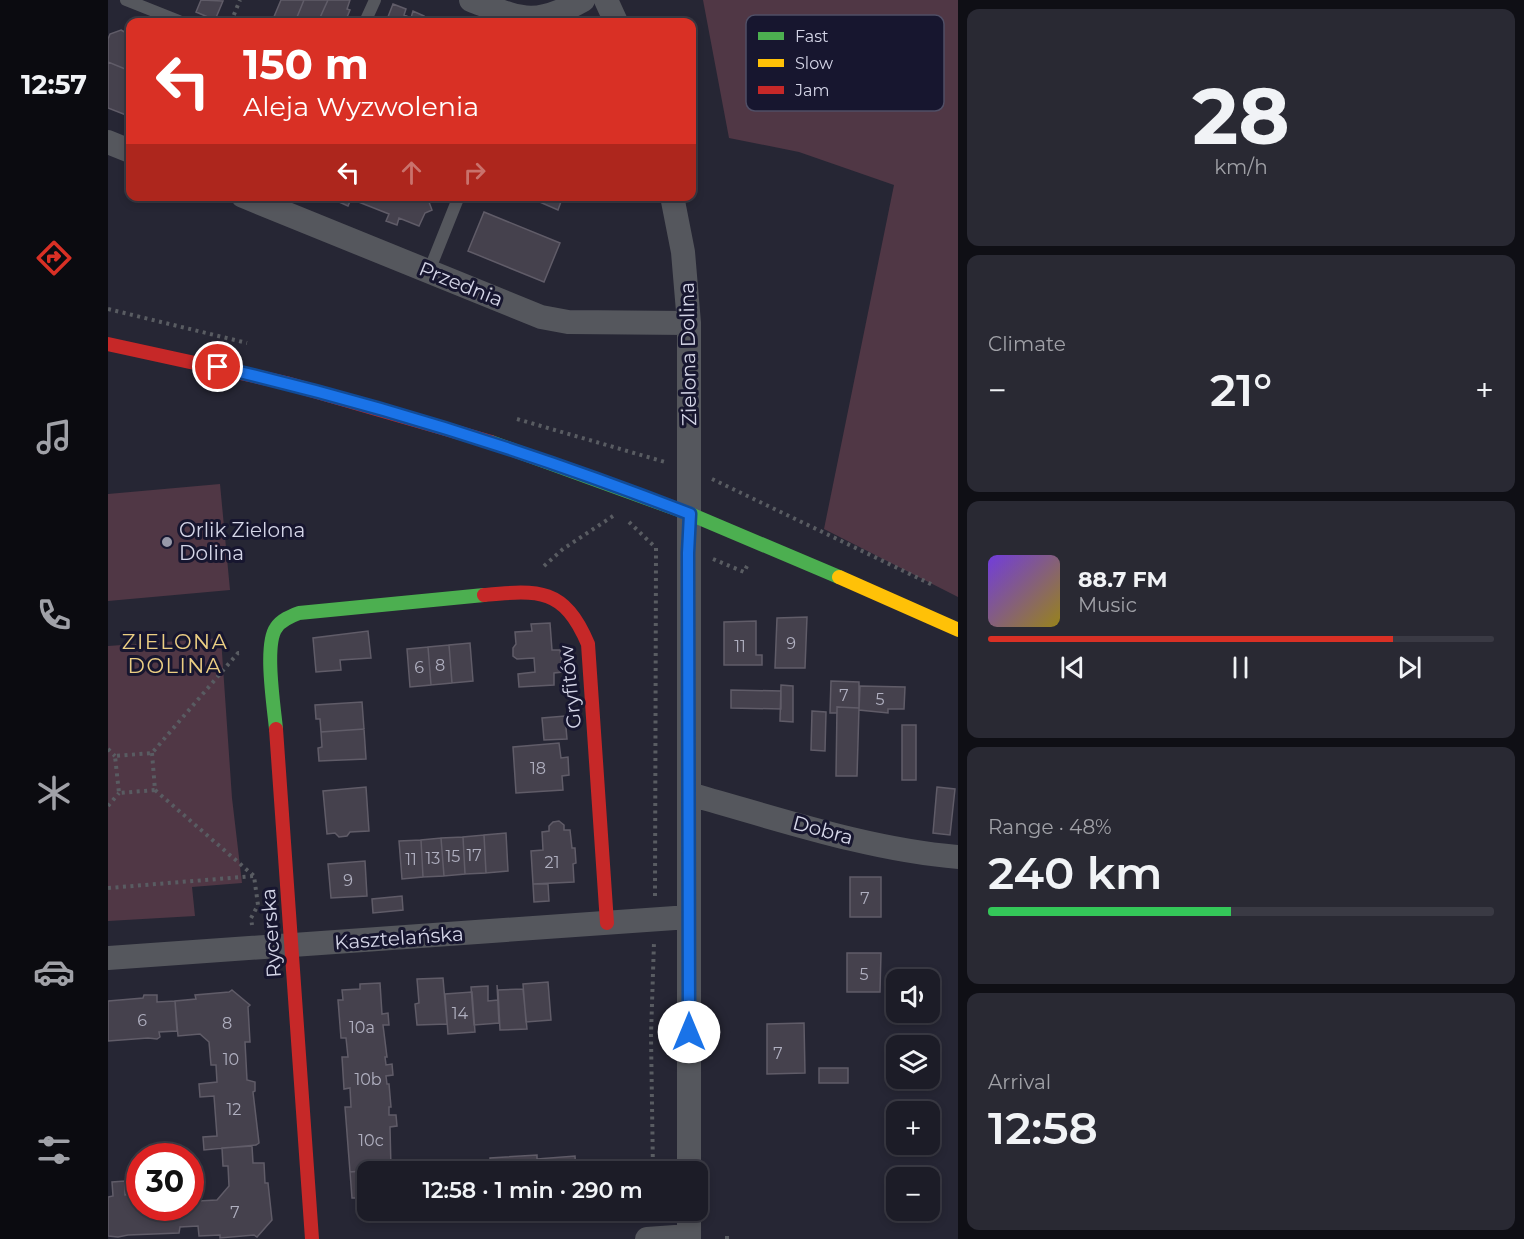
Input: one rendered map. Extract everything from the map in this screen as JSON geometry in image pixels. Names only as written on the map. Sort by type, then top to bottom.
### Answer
[{"type":"street","points":[[471,0],[520,18]]},
{"type":"street","points":[[541,18],[583,0]]},
{"type":"street","points":[[606,0],[614,18]]},
{"type":"street","points":[[108,142],[126,149]]},
{"type":"street","name":"Przednia","points":[[255,201],[555,321],[689,323]]},
{"type":"street","name":"Zielona Dolina","points":[[673,201],[683,252],[689,323],[689,1161]]},
{"type":"street","points":[[108,344],[261,377],[496,443],[690,514],[958,630]]},
{"type":"street","points":[[849,583],[912,625]]},
{"type":"street","name":"Gryfitów","points":[[276,626],[282,620],[299,613],[518,591],[549,595],[565,606],[583,630],[588,644],[607,923]]},
{"type":"street","name":"Rycerska","points":[[276,626],[270,651],[312,1239]]},
{"type":"street","name":"Dobra","points":[[689,794],[866,842],[912,852],[958,857]]},
{"type":"street","name":"Kasztelańska","points":[[108,958],[689,917]]},
{"type":"street","points":[[647,1239],[689,1238],[689,1221]]},
{"type":"lane","points":[[126,0],[171,18]]},
{"type":"lane","points":[[368,18],[375,0]]},
{"type":"lane","points":[[429,271],[457,201]]},
{"type":"path","points":[[233,18],[240,0]]},
{"type":"path","points":[[518,591],[563,549],[618,512],[640,455]]},
{"type":"path","points":[[690,469],[938,588]]},
{"type":"path","points":[[618,512],[656,548],[655,919],[651,1035],[653,1161]]},
{"type":"path","points":[[115,756],[152,753],[238,653],[270,651]]},
{"type":"path","points":[[108,749],[115,756],[119,793]]},
{"type":"path","points":[[152,753],[155,790],[254,876],[258,905],[251,918],[253,948]]},
{"type":"path","points":[[108,806],[119,793],[155,790]]},
{"type":"path","points":[[108,888],[254,876]]},
{"type":"shaded area","points":[[703,0],[958,0],[958,597],[824,529],[894,185],[799,152],[729,138]]},
{"type":"shaded area","name":"Orlik Zielona Dolina","points":[[220,484],[230,590],[108,601],[108,494]]},
{"type":"shaded area","points":[[221,638],[232,798],[242,883],[192,887],[195,916],[108,921],[108,646]]},
{"type":"building","points":[[201,0],[223,1],[216,18],[196,12]]},
{"type":"building","points":[[281,0],[304,0],[297,18],[273,18]]},
{"type":"building","points":[[304,0],[328,0],[320,18],[297,18]]},
{"type":"building","points":[[328,0],[350,0],[347,9],[350,10],[347,18],[320,18]]},
{"type":"building","points":[[393,4],[406,9],[404,15],[411,18],[388,18]]},
{"type":"building","points":[[413,11],[424,16],[423,18],[411,18]]},
{"type":"building","points":[[121,30],[126,33],[126,69],[108,62],[110,34]]},
{"type":"building","points":[[108,62],[126,69],[126,115],[108,108]]},
{"type":"building","points":[[337,201],[350,201],[348,206]]},
{"type":"building","points":[[356,201],[429,201],[432,210],[425,213],[419,226],[399,218],[397,225],[386,221],[389,214]]},
{"type":"building","points":[[537,201],[561,201],[558,210]]},
{"type":"building","points":[[484,212],[560,243],[544,282],[468,251]]},
{"type":"building","points":[[807,617],[805,668],[775,668],[777,618]]},
{"type":"building","points":[[756,621],[756,655],[762,655],[762,665],[724,665],[724,622]]},
{"type":"building","points":[[550,623],[552,650],[560,650],[563,672],[554,673],[554,685],[519,687],[518,674],[535,672],[534,658],[517,659],[513,656],[513,648],[516,644],[515,632],[532,631],[531,624]]},
{"type":"building","points":[[368,631],[371,658],[340,660],[341,670],[316,672],[313,638]]},
{"type":"building","points":[[470,643],[473,681],[452,683],[449,645]]},
{"type":"building","points":[[449,645],[452,683],[431,685],[428,647]]},
{"type":"building","points":[[428,647],[431,685],[410,687],[407,649]]},
{"type":"building","points":[[831,681],[859,682],[859,708],[837,707],[837,713],[830,713]]},
{"type":"building","points":[[781,685],[793,686],[793,722],[780,721]]},
{"type":"building","points":[[860,686],[905,687],[904,709],[888,709],[888,713],[859,710]]},
{"type":"building","points":[[731,690],[781,691],[781,709],[731,708]]},
{"type":"building","points":[[362,702],[364,729],[321,732],[320,719],[316,719],[315,705]]},
{"type":"building","points":[[837,707],[859,708],[857,776],[836,776]]},
{"type":"building","points":[[812,711],[826,712],[825,751],[811,750]]},
{"type":"building","points":[[565,716],[567,739],[544,740],[542,718]]},
{"type":"building","points":[[902,725],[916,725],[916,780],[902,780]]},
{"type":"building","points":[[364,729],[366,759],[319,761],[318,748],[322,747],[321,732]]},
{"type":"building","points":[[559,743],[561,758],[568,757],[569,775],[562,776],[563,790],[516,793],[513,747]]},
{"type":"building","points":[[366,787],[369,831],[350,832],[347,836],[339,837],[335,833],[327,834],[323,791]]},
{"type":"building","points":[[937,787],[955,789],[950,835],[933,833]]},
{"type":"building","points":[[559,821],[564,825],[564,830],[570,830],[572,848],[575,848],[574,882],[533,884],[531,851],[543,850],[542,832],[549,831],[549,826],[553,822]]},
{"type":"building","points":[[506,833],[508,871],[486,873],[484,835]]},
{"type":"building","points":[[484,835],[486,873],[465,874],[463,837]]},
{"type":"building","points":[[463,837],[465,874],[444,876],[441,838]]},
{"type":"building","points":[[441,838],[444,876],[423,877],[421,840]]},
{"type":"building","points":[[421,840],[423,877],[402,879],[399,841]]},
{"type":"building","points":[[365,861],[367,896],[331,898],[328,864]]},
{"type":"building","points":[[850,877],[881,877],[881,917],[850,917]]},
{"type":"building","points":[[533,884],[548,884],[549,901],[534,902]]},
{"type":"building","points":[[402,896],[403,910],[373,913],[372,899]]},
{"type":"building","points":[[847,953],[881,953],[880,992],[847,992]]},
{"type":"building","points":[[443,978],[447,1024],[417,1025],[415,1004],[419,1003],[417,979]]},
{"type":"building","points":[[548,982],[551,1020],[526,1022],[523,984]]},
{"type":"building","points":[[380,983],[382,1014],[388,1013],[389,1025],[383,1025],[386,1065],[392,1064],[393,1075],[386,1076],[391,1107],[389,1107],[389,1115],[396,1115],[397,1126],[390,1127],[391,1161],[357,1161],[357,1171],[350,1172],[345,1107],[351,1107],[350,1088],[344,1089],[342,1057],[348,1057],[346,1038],[341,1038],[338,1000],[343,1000],[342,990],[360,989],[360,984]]},
{"type":"building","points":[[488,986],[488,1001],[498,1000],[499,1023],[474,1025],[471,987]]},
{"type":"building","points":[[523,989],[527,1029],[500,1030],[498,990]]},
{"type":"building","points":[[232,990],[250,1005],[248,1007],[250,1042],[245,1042],[247,1080],[255,1082],[253,1092],[259,1143],[204,1150],[203,1137],[217,1136],[214,1096],[200,1097],[199,1084],[217,1082],[216,1065],[211,1065],[209,1042],[200,1034],[178,1036],[175,1001],[196,999],[195,995]]},
{"type":"building","points":[[472,992],[475,1032],[448,1034],[445,994]]},
{"type":"building","points":[[144,995],[157,995],[157,1002],[175,1001],[177,1031],[159,1032],[160,1037],[157,1039],[108,1041],[108,1001],[143,998]]},
{"type":"building","points":[[804,1023],[805,1073],[767,1074],[767,1024]]},
{"type":"building","points":[[819,1068],[848,1068],[848,1083],[819,1083]]},
{"type":"building","points":[[252,1146],[253,1163],[264,1163],[272,1220],[257,1237],[254,1235],[220,1238],[220,1235],[199,1236],[198,1226],[180,1227],[179,1233],[108,1236],[108,1197],[113,1196],[112,1182],[125,1181],[126,1221],[204,1221],[204,1201],[217,1200],[229,1186],[228,1166],[223,1166],[222,1148]]},
{"type":"building","points":[[537,1155],[537,1159],[575,1156],[575,1161],[490,1161],[490,1158]]},
{"type":"building","points":[[357,1171],[357,1198],[352,1198],[350,1172]]},
{"type":"traffic: fast","points":[[491,442],[690,514],[839,577]]},
{"type":"traffic: fast","points":[[276,729],[270,662],[272,636],[283,621],[299,613],[484,595]]},
{"type":"traffic: slow","points":[[839,577],[958,630]]},
{"type":"traffic: jam","points":[[108,344],[286,383],[491,442]]},
{"type":"traffic: jam","points":[[484,595],[534,593],[547,596],[559,602],[569,612],[579,625],[588,644],[607,923]]},
{"type":"traffic: jam","points":[[276,729],[312,1239]]},
{"type":"place","name":"Orlik Zielona Dolina","points":[[167,542]]},
{"type":"district","name":"ZIELONA DOLINA","points":[[175,653]]},
{"type":"route","points":[[218,367],[345,399],[496,443],[690,514],[688,553],[689,1032]]}]
